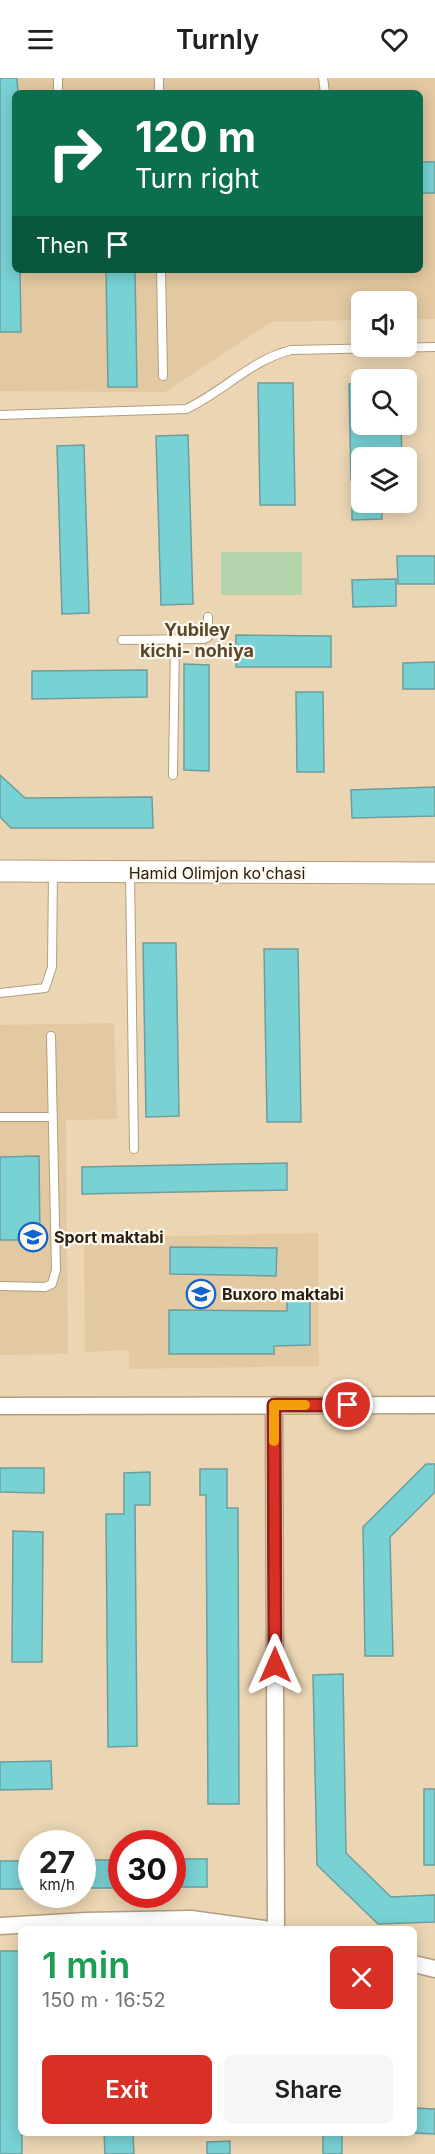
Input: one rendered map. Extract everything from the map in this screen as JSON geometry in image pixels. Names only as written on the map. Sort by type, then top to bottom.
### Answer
[{"type":"street","name":"Hamid Olimjon ko'chasi","points":[[0,872],[435,873]]},
{"type":"street","points":[[274,1405],[276,1926]]},
{"type":"street","points":[[0,1406],[435,1405]]},
{"type":"street","points":[[0,1926],[86,1921],[191,1919],[242,1926]]},
{"type":"street","points":[[417,1965],[435,1969]]},
{"type":"lane","points":[[161,273],[163,376]]},
{"type":"lane","points":[[0,415],[186,409],[204,401],[274,354],[291,350],[435,347]]},
{"type":"lane","points":[[122,640],[204,639],[208,637],[208,617]]},
{"type":"lane","points":[[173,775],[175,639]]},
{"type":"lane","points":[[0,993],[45,988],[52,967],[53,872]]},
{"type":"lane","points":[[130,873],[134,1149]]},
{"type":"lane","points":[[0,1286],[45,1287],[52,1284],[56,1270],[51,1036]]},
{"type":"lane","points":[[0,1117],[53,1117]]},
{"type":"shaded area","points":[[0,78],[435,78],[435,319],[417,319],[417,291],[351,291],[351,320],[271,322],[165,392],[0,391]]},
{"type":"shaded area","name":"Sport maktabi","points":[[114,1023],[117,1119],[66,1120],[68,1354],[0,1355],[0,1025]]},
{"type":"shaded area","name":"Buxoro maktabi","points":[[318,1233],[319,1366],[129,1369],[129,1350],[85,1352],[84,1238]]},
{"type":"green space","points":[[221,552],[302,552],[302,595],[221,595]]},
{"type":"building","points":[[0,78],[17,78],[18,90],[12,90],[12,273],[20,273],[21,332],[0,332]]},
{"type":"building","points":[[423,162],[435,162],[435,193],[423,193]]},
{"type":"building","points":[[106,273],[135,273],[137,387],[108,387]]},
{"type":"building","points":[[258,383],[293,383],[295,505],[260,505]]},
{"type":"building","points":[[349,384],[351,384],[351,435],[401,435],[402,447],[351,447],[351,480]]},
{"type":"building","points":[[188,435],[193,604],[161,605],[156,436]]},
{"type":"building","points":[[84,445],[89,613],[62,614],[57,446]]},
{"type":"building","points":[[352,513],[382,513],[382,519],[352,520]]},
{"type":"building","points":[[397,556],[435,556],[435,584],[398,584]]},
{"type":"building","points":[[396,579],[396,606],[353,607],[352,580]]},
{"type":"building","points":[[236,635],[331,636],[331,667],[236,667]]},
{"type":"building","points":[[435,662],[435,689],[403,689],[403,663]]},
{"type":"building","points":[[184,664],[209,665],[209,771],[184,770]]},
{"type":"building","points":[[147,670],[147,697],[32,699],[32,671]]},
{"type":"building","points":[[296,692],[323,692],[324,772],[297,772]]},
{"type":"building","points":[[0,775],[25,798],[152,797],[153,828],[11,828],[0,817]]},
{"type":"building","points":[[435,787],[435,816],[352,818],[351,790]]},
{"type":"building","points":[[143,943],[176,943],[179,1116],[146,1117]]},
{"type":"building","points":[[264,949],[298,949],[301,1122],[267,1122]]},
{"type":"building","points":[[39,1156],[40,1240],[0,1240],[0,1157]]},
{"type":"building","points":[[287,1163],[287,1190],[82,1194],[82,1167]]},
{"type":"building","points":[[170,1247],[277,1248],[276,1276],[170,1274]]},
{"type":"building","points":[[310,1297],[310,1345],[274,1346],[274,1354],[169,1354],[169,1310],[287,1311],[287,1298]]},
{"type":"building","points":[[426,1464],[435,1464],[435,1492],[390,1537],[393,1656],[365,1656],[363,1527]]},
{"type":"building","points":[[0,1468],[44,1468],[44,1493],[0,1492]]},
{"type":"building","points":[[200,1469],[227,1469],[227,1508],[238,1508],[239,1804],[208,1804],[206,1495],[200,1495]]},
{"type":"building","points":[[150,1472],[150,1505],[135,1505],[137,1746],[108,1747],[106,1514],[124,1514],[124,1473]]},
{"type":"building","points":[[13,1531],[43,1532],[42,1662],[12,1662]]},
{"type":"building","points":[[343,1674],[346,1853],[391,1897],[435,1895],[435,1922],[378,1924],[317,1865],[313,1675]]},
{"type":"building","points":[[51,1761],[52,1789],[0,1790],[0,1762]]},
{"type":"building","points":[[424,1789],[435,1789],[435,1865],[424,1865]]},
{"type":"building","points":[[186,1859],[207,1859],[207,1887],[186,1887]]},
{"type":"building","points":[[96,1860],[108,1860],[108,1888],[96,1888]]},
{"type":"building","points":[[0,1861],[18,1861],[18,1889],[0,1889]]},
{"type":"building","points":[[0,1951],[18,1951],[18,2136],[22,2136],[22,2154],[0,2154]]},
{"type":"building","points":[[417,2108],[435,2109],[435,2134],[417,2133]]},
{"type":"building","points":[[104,2136],[133,2136],[134,2154],[105,2154]]},
{"type":"building","points":[[323,2136],[342,2136],[342,2154],[323,2154]]},
{"type":"building","points":[[230,2141],[230,2154],[207,2154],[207,2142]]},
{"type":"slow traffic","points":[[274,1441],[274,1405],[305,1405]]},
{"type":"place","name":"Sport maktabi","points":[[33,1237]]},
{"type":"place","name":"Buxoro maktabi","points":[[201,1294]]},
{"type":"district","name":"Yubiley kichi- nohiya","points":[[197,639]]},
{"type":"route","points":[[275,1665],[274,1405],[348,1405]]}]
